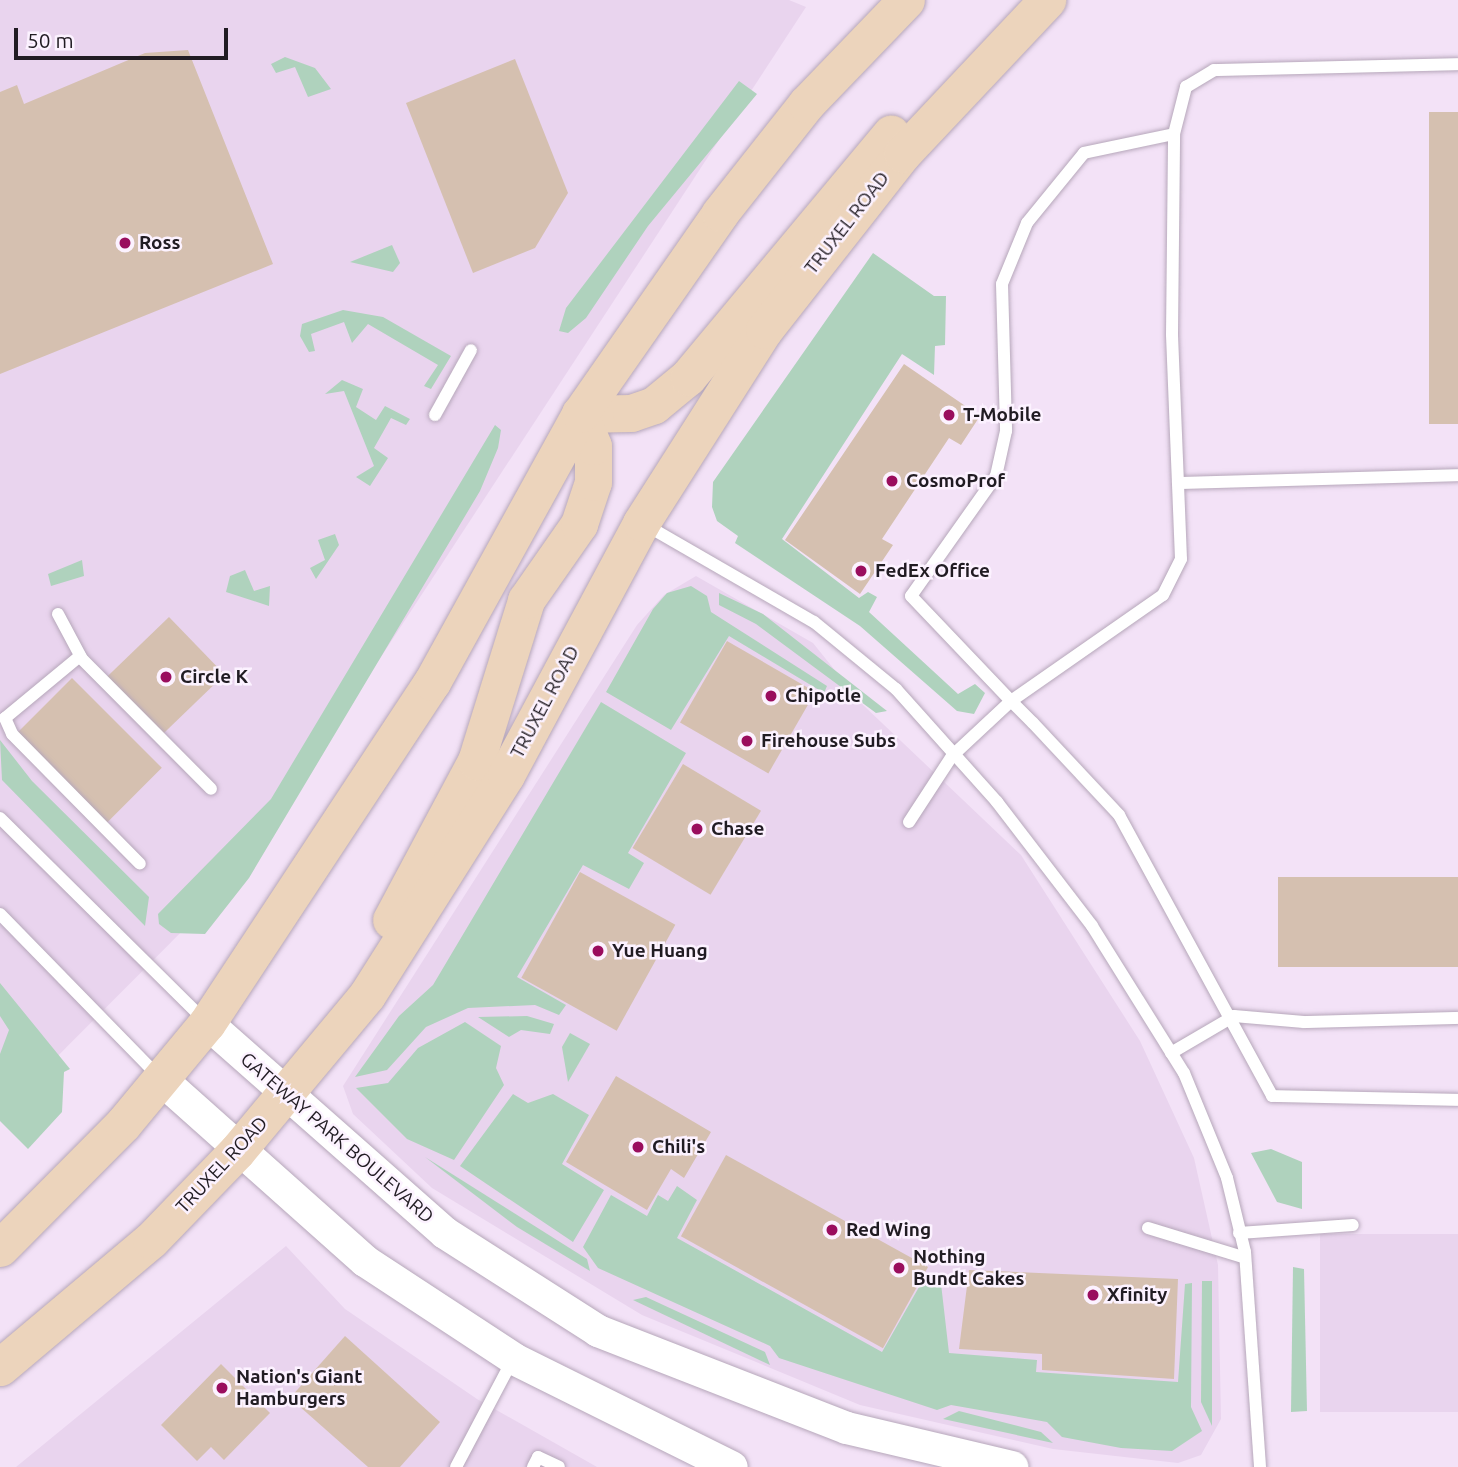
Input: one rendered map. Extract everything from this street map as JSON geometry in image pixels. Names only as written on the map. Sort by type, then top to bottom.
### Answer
[{"type":"main road","points":[[0,1248],[162,1080],[207,1023],[432,682],[580,414],[720,213],[806,104],[906,0]]},
{"type":"main road","name":"TRUXEL ROAD","points":[[0,1367],[151,1240],[237,1151],[367,995],[506,775],[641,523],[764,330],[902,154],[1047,0]]},
{"type":"main road","points":[[580,414],[631,413],[654,404],[688,377],[849,177],[921,103],[967,82]]},
{"type":"main road","points":[[338,1028],[435,828],[476,761],[526,600],[579,524],[593,482],[593,446],[580,414]]},
{"type":"street","name":"GATEWAY PARK BOULEVARD","points":[[207,1023],[445,1233],[598,1331],[847,1428],[1012,1467]]},
{"type":"street","points":[[162,1080],[237,1151],[365,1261],[514,1359],[732,1467]]},
{"type":"lane","points":[[909,822],[952,756],[1011,701],[1163,595],[1181,559],[1174,134],[1186,87],[1214,70],[1458,64]]},
{"type":"lane","points":[[1174,134],[1084,153],[1027,223],[1002,284],[1006,431],[996,476],[911,596],[1119,815],[1234,1016],[1272,1096],[1458,1100]]},
{"type":"lane","points":[[435,415],[471,350]]},
{"type":"lane","points":[[1178,483],[1458,475]]},
{"type":"lane","points":[[641,523],[814,622],[896,689],[952,756],[997,802],[1092,926],[1171,1053],[1227,1178],[1243,1256],[1260,1467]]},
{"type":"lane","points":[[58,614],[80,656],[211,789]]},
{"type":"lane","points":[[80,656],[5,718],[12,734],[140,864]]},
{"type":"lane","points":[[0,818],[207,1023]]},
{"type":"lane","points":[[0,915],[162,1080]]},
{"type":"lane","points":[[1171,1053],[1234,1016],[1304,1022],[1458,1018]]},
{"type":"lane","points":[[1239,1233],[1353,1225]]},
{"type":"lane","points":[[1148,1228],[1243,1256]]},
{"type":"lane","points":[[456,1467],[514,1359]]},
{"type":"lane","points":[[533,1467],[538,1457],[559,1467]]},
{"type":"shaded area","points":[[0,0],[789,0],[806,7],[239,874],[0,1114]]},
{"type":"shaded area","points":[[696,576],[813,643],[862,704],[1021,855],[1140,1041],[1194,1158],[1218,1265],[1221,1419],[1201,1455],[1178,1463],[1053,1449],[860,1405],[642,1315],[432,1188],[353,1114],[343,1086],[637,625],[664,595]]},
{"type":"shaded area","points":[[1320,1234],[1458,1234],[1458,1412],[1320,1412]]},
{"type":"shaded area","points":[[286,1246],[345,1309],[477,1399],[597,1467],[16,1467]]},
{"type":"green space","points":[[285,57],[315,68],[331,89],[308,97],[295,67],[276,73],[271,64]]},
{"type":"green space","points":[[739,81],[757,94],[648,226],[586,318],[568,333],[559,331],[566,308]]},
{"type":"green space","points":[[392,245],[400,263],[393,272],[350,262]]},
{"type":"green space","points":[[873,253],[934,296],[946,296],[945,345],[935,346],[934,375],[902,354],[782,539],[859,598],[868,592],[877,597],[869,612],[958,694],[975,684],[985,693],[974,714],[957,711],[860,626],[735,543],[738,536],[717,521],[712,507],[713,482]]},
{"type":"green space","points":[[343,310],[383,317],[451,356],[431,389],[424,386],[438,365],[368,324],[352,343],[344,322],[311,334],[315,351],[309,352],[300,336],[302,324]]},
{"type":"green space","points":[[342,380],[363,389],[356,407],[376,420],[385,406],[410,419],[406,425],[391,418],[374,448],[388,458],[370,486],[356,477],[374,466],[344,391],[325,394]]},
{"type":"green space","points":[[495,425],[501,430],[498,448],[480,491],[249,878],[205,934],[171,933],[159,924],[158,914],[271,799]]},
{"type":"green space","points":[[335,534],[339,545],[316,579],[310,568],[325,560],[318,540]]},
{"type":"green space","points":[[82,560],[84,576],[51,586],[48,574]]},
{"type":"green space","points":[[245,570],[254,591],[270,586],[269,606],[226,592],[230,576]]},
{"type":"green space","points":[[691,586],[707,596],[711,612],[827,686],[824,693],[729,636],[671,730],[606,692],[653,609],[667,593]]},
{"type":"green space","points":[[719,593],[763,614],[887,711],[876,713],[756,624],[719,605]]},
{"type":"green space","points":[[601,702],[686,753],[628,853],[644,863],[629,889],[583,865],[517,977],[566,1005],[559,1015],[535,1005],[468,1008],[426,1027],[387,1070],[355,1077],[399,1016],[433,985]]},
{"type":"green space","points":[[0,740],[32,781],[149,897],[145,926],[2,780]]},
{"type":"green space","points":[[0,983],[70,1069],[64,1072],[62,1112],[28,1149],[0,1121],[0,1054],[9,1030],[0,1016]]},
{"type":"green space","points":[[527,1016],[554,1024],[550,1034],[521,1030],[509,1037],[478,1017]]},
{"type":"green space","points":[[465,1022],[501,1046],[496,1068],[504,1085],[454,1160],[407,1139],[356,1088],[388,1083],[418,1048]]},
{"type":"green space","points":[[570,1033],[590,1044],[568,1082],[562,1047]]},
{"type":"green space","points":[[513,1094],[528,1103],[553,1094],[589,1115],[562,1164],[604,1190],[573,1242],[460,1166]]},
{"type":"green space","points":[[1271,1149],[1302,1162],[1302,1209],[1277,1202],[1251,1153]]},
{"type":"green space","points":[[425,1157],[587,1259],[590,1271],[517,1227]]},
{"type":"green space","points":[[677,1186],[697,1200],[677,1238],[882,1352],[927,1273],[940,1275],[949,1353],[1037,1360],[1036,1372],[1178,1382],[1185,1284],[1192,1283],[1191,1407],[1202,1431],[1172,1451],[1121,1448],[1062,1437],[1047,1422],[951,1405],[937,1410],[779,1358],[770,1346],[598,1268],[583,1247],[611,1195],[647,1216],[658,1195],[668,1201]]},
{"type":"green space","points":[[1293,1267],[1304,1269],[1307,1411],[1291,1412]]},
{"type":"green space","points":[[1202,1281],[1212,1281],[1212,1426],[1201,1402]]},
{"type":"green space","points":[[646,1297],[765,1352],[770,1365],[633,1300]]},
{"type":"green space","points":[[959,1411],[1041,1432],[1053,1443],[943,1419]]},
{"type":"building","points":[[188,50],[273,264],[0,374],[0,92],[17,85],[24,104],[145,53]]},
{"type":"building","points":[[515,59],[568,193],[535,248],[473,273],[406,103]]},
{"type":"building","points":[[1429,112],[1458,112],[1458,424],[1429,424]]},
{"type":"building","points":[[904,364],[980,416],[961,445],[949,438],[882,539],[893,545],[860,594],[785,540]]},
{"type":"building","name":"Circle K","points":[[169,617],[225,675],[161,736],[105,679]]},
{"type":"building","points":[[727,641],[815,692],[768,773],[680,722]]},
{"type":"building","points":[[72,678],[162,768],[107,823],[17,733]]},
{"type":"building","name":"Chase","points":[[683,764],[761,811],[711,895],[633,848]]},
{"type":"building","name":"Yue Huang","points":[[580,872],[675,925],[617,1031],[521,978]]},
{"type":"building","points":[[1278,877],[1458,877],[1458,967],[1278,967]]},
{"type":"building","name":"Chili's","points":[[616,1076],[711,1132],[684,1178],[671,1169],[647,1210],[566,1162]]},
{"type":"building","points":[[726,1155],[928,1267],[883,1348],[681,1236]]},
{"type":"building","points":[[969,1270],[1178,1279],[1174,1379],[1042,1370],[1042,1354],[959,1349]]},
{"type":"building","points":[[345,1336],[440,1422],[400,1467],[368,1467],[290,1398]]},
{"type":"building","name":"Nation's Giant Hamburgers","points":[[221,1364],[270,1413],[224,1460],[211,1447],[197,1461],[161,1425]]},
{"type":"place","name":"Ross","points":[[125,243]]},
{"type":"place","name":"T-Mobile","points":[[949,415]]},
{"type":"place","name":"CosmoProf","points":[[892,481]]},
{"type":"place","name":"FedEx Office","points":[[861,571]]},
{"type":"place","name":"Circle K","points":[[166,677]]},
{"type":"place","name":"Chipotle","points":[[771,696]]},
{"type":"place","name":"Firehouse Subs","points":[[747,741]]},
{"type":"place","name":"Chase","points":[[697,829]]},
{"type":"place","name":"Yue Huang","points":[[598,951]]},
{"type":"place","name":"Chili's","points":[[638,1147]]},
{"type":"place","name":"Red Wing","points":[[832,1230]]},
{"type":"place","name":"Nothing Bundt Cakes","points":[[899,1268]]},
{"type":"place","name":"Xfinity","points":[[1093,1295]]},
{"type":"place","name":"Nation's Giant Hamburgers","points":[[222,1388]]}]
